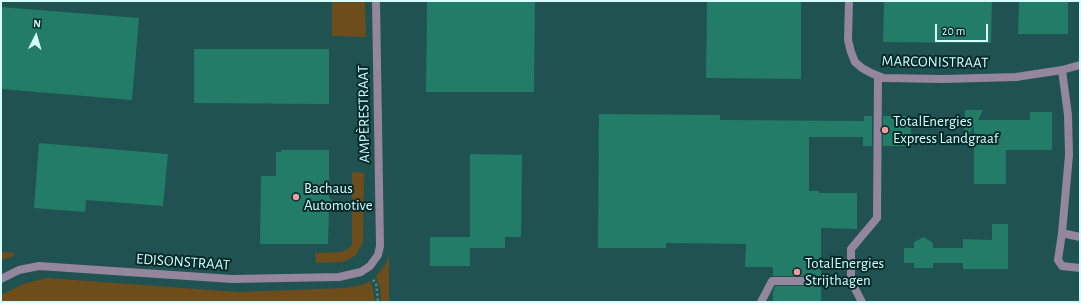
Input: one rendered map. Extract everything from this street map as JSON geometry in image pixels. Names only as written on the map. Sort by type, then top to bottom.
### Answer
[{"type":"street","name":"AMPÈRESTRAAT","points":[[365,269],[378,255],[380,246],[376,1]]},
{"type":"street","name":"MARCONISTRAAT","points":[[849,1],[848,40],[850,52],[855,62],[862,68],[883,78],[944,79],[1016,77],[1062,70],[1080,65]]},
{"type":"street","points":[[1062,70],[1068,115],[1069,156],[1058,260],[1062,266],[1080,268]]},
{"type":"street","points":[[862,302],[851,281],[851,249],[877,218],[878,76]]},
{"type":"street","points":[[1062,232],[1080,237]]},
{"type":"street","name":"EDISONSTRAAT","points":[[1,279],[19,270],[39,266],[232,279],[339,277],[356,274],[365,269]]},
{"type":"street","points":[[761,302],[772,281],[851,281]]},
{"type":"path","points":[[365,269],[376,283],[378,302]]},
{"type":"shaded area","points":[[1,1],[1080,1],[1080,302],[1,302]]},
{"type":"shaded area","points":[[332,1],[365,1],[366,37],[332,36]]},
{"type":"shaded area","points":[[352,172],[364,173],[363,242],[356,255],[344,262],[316,263],[315,253],[342,252],[352,246]]},
{"type":"shaded area","points":[[1,252],[14,253],[14,256],[1,260]]},
{"type":"shaded area","points":[[389,254],[389,302],[381,302],[380,288],[376,276],[386,264]]},
{"type":"shaded area","points":[[47,278],[238,292],[345,288],[362,285],[371,281],[375,301],[1,302],[1,295],[23,284]]},
{"type":"building","points":[[427,1],[535,1],[534,92],[426,92]]},
{"type":"building","points":[[707,1],[801,1],[801,79],[706,78]]},
{"type":"building","points":[[884,1],[992,1],[991,43],[883,42]]},
{"type":"building","points":[[1019,1],[1068,1],[1068,34],[1018,34]]},
{"type":"building","points":[[1,7],[139,18],[132,100],[1,89]]},
{"type":"building","points":[[194,49],[329,49],[329,104],[194,103]]},
{"type":"building","points":[[965,110],[983,110],[978,120],[1030,120],[1030,112],[1052,112],[1052,150],[1006,150],[1006,184],[974,184],[974,126],[964,143]]},
{"type":"building","points":[[599,114],[720,115],[720,120],[864,121],[864,116],[872,116],[872,146],[863,146],[863,137],[809,137],[809,191],[819,191],[819,193],[857,193],[857,229],[821,228],[821,276],[773,276],[773,267],[745,267],[746,244],[666,243],[666,248],[598,248]]},
{"type":"building","points":[[883,116],[911,116],[911,146],[883,146]]},
{"type":"building","points":[[39,143],[168,154],[163,206],[86,200],[85,212],[34,208]]},
{"type":"building","points":[[281,150],[329,150],[329,197],[333,202],[329,210],[328,244],[260,244],[261,176],[276,176],[276,152],[281,152]]},
{"type":"building","points":[[470,154],[522,155],[521,237],[505,237],[505,248],[470,248]]},
{"type":"building","points":[[992,224],[1008,224],[1008,269],[963,269],[963,263],[933,263],[933,268],[914,268],[914,263],[904,263],[904,248],[914,248],[914,242],[924,237],[933,243],[933,248],[963,248],[963,239],[992,240]]},
{"type":"building","points":[[430,237],[470,237],[470,266],[430,266]]},
{"type":"building","points":[[775,286],[821,286],[821,302],[773,301]]},
{"type":"place","name":"TotalEnergies Express Landgraaf","points":[[885,130]]},
{"type":"place","name":"Bachaus Automotive","points":[[296,197]]},
{"type":"place","name":"TotalEnergies Strijthagen","points":[[797,272]]}]
